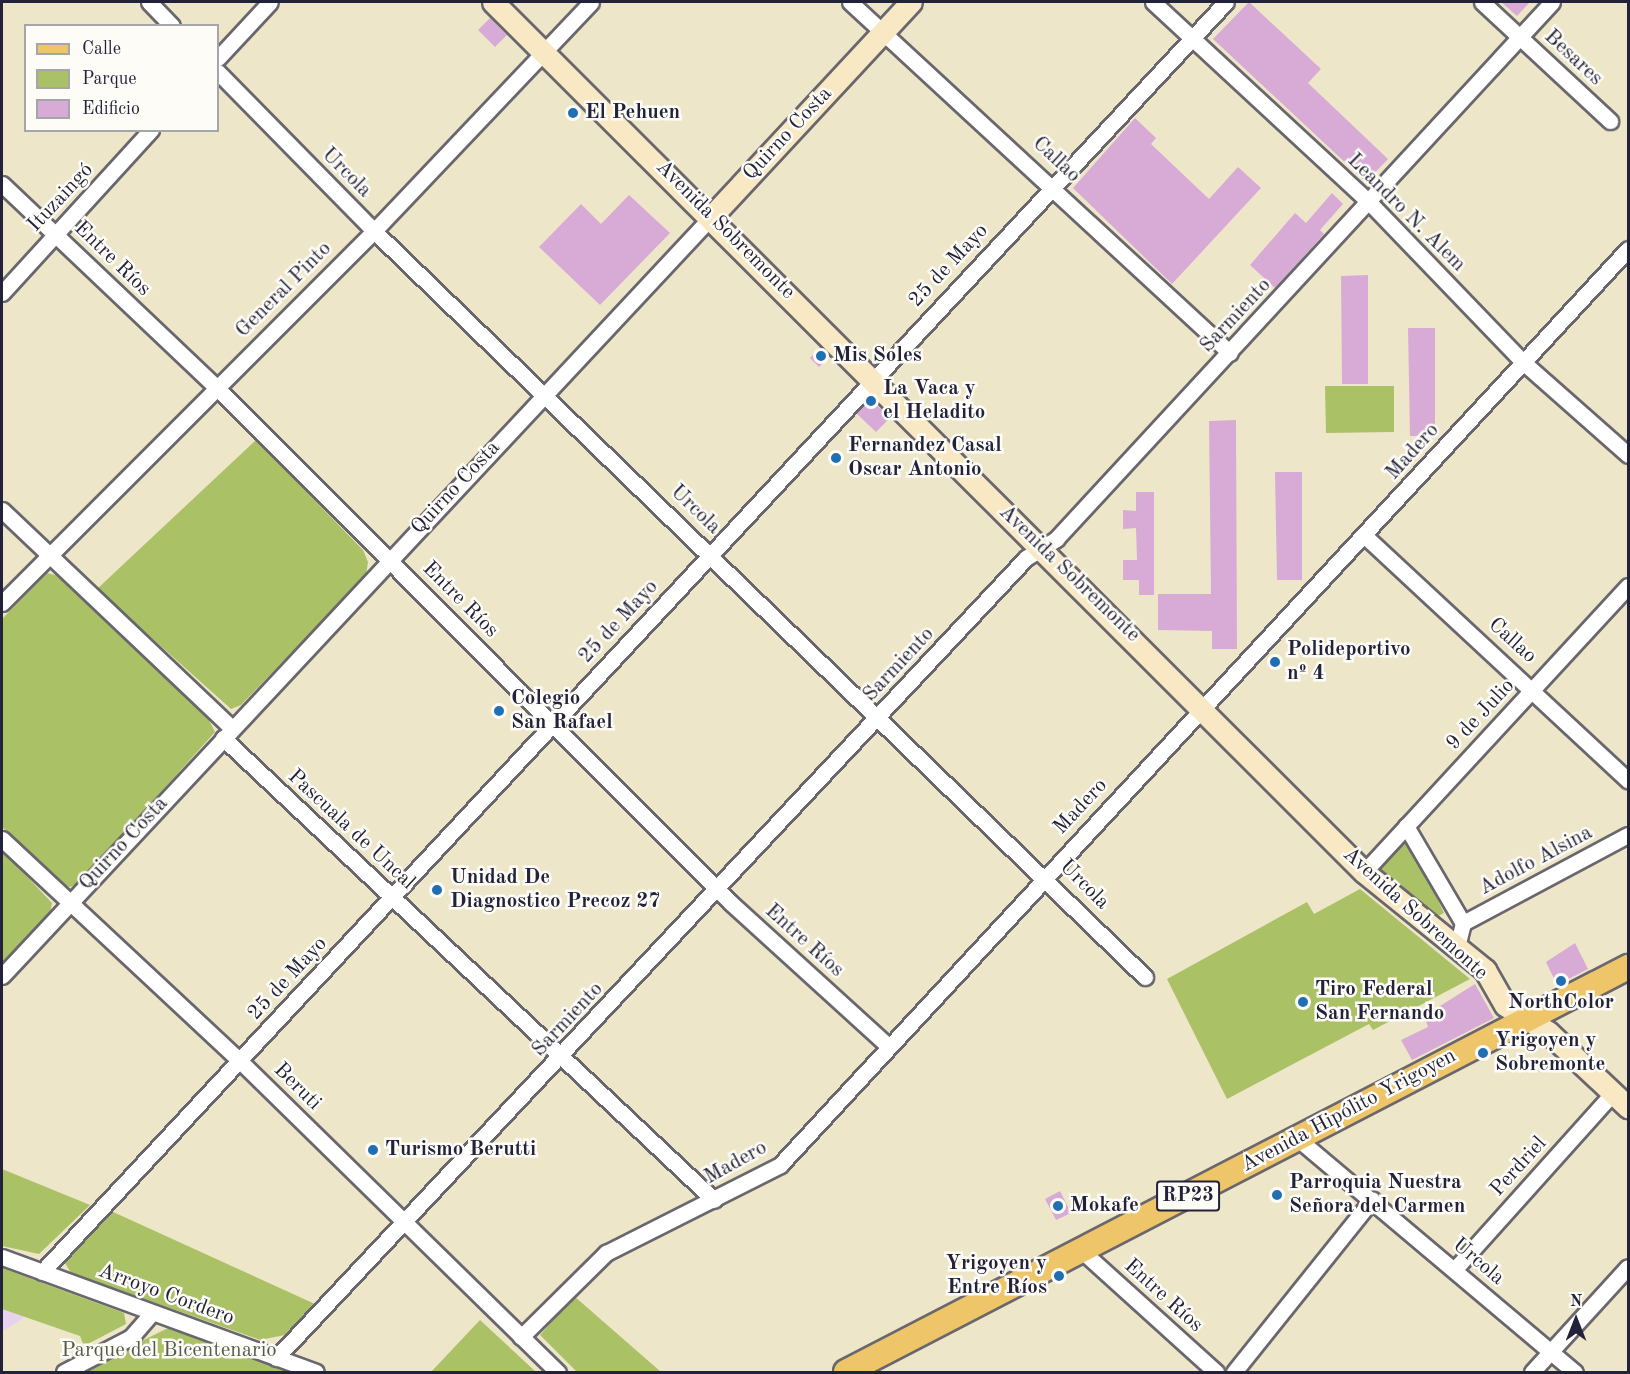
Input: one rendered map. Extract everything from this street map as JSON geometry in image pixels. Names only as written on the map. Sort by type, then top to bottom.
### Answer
[{"type":"main road","name":"Avenida Sobremonte","points":[[493,2],[712,216],[1041,548],[1204,707],[1364,872],[1485,970],[1505,1005],[1528,1018],[1621,1100]]},
{"type":"main road","name":"Quirno Costa","points":[[712,216],[911,2]]},
{"type":"main road","name":"Avenida Hipólito Yrigoyen","points":[[846,1372],[874,1366],[1082,1251],[1629,966]]},
{"type":"street","points":[[149,2],[170,24]]},
{"type":"street","points":[[219,57],[270,2]]},
{"type":"street","name":"General Pinto","points":[[2,603],[374,231],[591,2]]},
{"type":"street","name":"Callao","points":[[850,2],[1053,186],[1230,353]]},
{"type":"street","name":"Leandro N. Alem","points":[[1153,2],[1369,202],[1524,362],[1629,455]]},
{"type":"street","name":"25 de Mayo","points":[[42,1272],[392,898],[872,378],[1226,2]]},
{"type":"street","name":"Besares","points":[[1482,2],[1610,121]]},
{"type":"street","name":"Sarmiento","points":[[276,1358],[562,1058],[879,716],[1041,548],[1056,540],[1552,2]]},
{"type":"street","name":"Urcola","points":[[219,73],[374,231],[1045,876],[1145,977]]},
{"type":"street","name":"Ituzaingó","points":[[2,293],[149,132]]},
{"type":"street","name":"Entre Ríos","points":[[2,184],[216,387],[719,888],[888,1046]]},
{"type":"street","name":"Quirno Costa","points":[[2,976],[389,558],[712,216]]},
{"type":"street","name":"Madero","points":[[521,1337],[606,1252],[780,1165],[1045,876],[1365,536],[1629,249]]},
{"type":"street","name":"Pascuala de Uncal","points":[[2,510],[392,898],[714,1200]]},
{"type":"street","name":"Callao","points":[[1365,536],[1629,780]]},
{"type":"street","name":"9 de Julio","points":[[1364,872],[1629,586]]},
{"type":"street","points":[[1406,826],[1463,923],[1457,947]]},
{"type":"street","name":"Adolfo Alsina","points":[[1463,923],[1629,836]]},
{"type":"street","name":"Beruti","points":[[2,839],[68,904],[240,1061],[558,1372]]},
{"type":"street","name":"Perdriel","points":[[1455,1269],[1621,1100]]},
{"type":"street","name":"Urcola","points":[[1298,1139],[1575,1372]]},
{"type":"street","points":[[1234,1372],[1372,1200]]},
{"type":"street","name":"Entre Ríos","points":[[1082,1251],[1216,1372]]},
{"type":"street","name":"Arroyo Cordero","points":[[2,1257],[316,1372]]},
{"type":"street","points":[[1532,1372],[1629,1267]]},
{"type":"street","points":[[64,1372],[131,1337],[152,1313]]},
{"type":"shaded area","points":[[2,1309],[25,1317],[2,1332]]},
{"type":"green space","points":[[1325,386],[1394,386],[1394,432],[1326,433]]},
{"type":"green space","points":[[256,440],[363,550],[368,562],[366,575],[241,705],[231,709],[97,589]]},
{"type":"green space","points":[[47,573],[59,576],[208,718],[215,732],[79,883],[70,887],[61,885],[2,827],[2,619]]},
{"type":"green space","points":[[1405,840],[1426,875],[1444,913],[1438,916],[1380,868]]},
{"type":"green space","points":[[2,850],[52,903],[50,913],[2,966]]},
{"type":"green space","name":"Tiro Federal San Fernando","points":[[1360,889],[1470,979],[1373,1030],[1369,1024],[1227,1099],[1167,979],[1307,902],[1314,914]]},
{"type":"green space","points":[[2,1169],[90,1205],[39,1254],[2,1246]]},
{"type":"green space","points":[[111,1211],[315,1304],[285,1335],[260,1340],[71,1273],[65,1263],[69,1256]]},
{"type":"green space","points":[[2,1268],[124,1313],[126,1324],[84,1346],[80,1336],[2,1309]]},
{"type":"green space","points":[[574,1296],[661,1372],[577,1372],[540,1335]]},
{"type":"green space","points":[[480,1320],[536,1372],[431,1372]]},
{"type":"green space","name":"Parque del Bicentenario","points":[[168,1328],[174,1329],[291,1372],[79,1372]]},
{"type":"building","points":[[1249,2],[1321,69],[1308,83],[1388,159],[1366,182],[1213,39]]},
{"type":"building","points":[[1501,2],[1530,2],[1517,16]]},
{"type":"building","points":[[490,18],[507,35],[495,47],[478,30]]},
{"type":"building","points":[[1135,118],[1156,138],[1151,144],[1209,199],[1238,167],[1261,188],[1172,284],[1073,188]]},
{"type":"building","points":[[1332,193],[1343,204],[1320,230],[1324,234],[1275,288],[1250,265],[1295,213],[1306,223]]},
{"type":"building","points":[[629,195],[670,233],[600,305],[539,247],[581,204],[601,224]]},
{"type":"building","points":[[1368,275],[1368,384],[1342,384],[1341,276]]},
{"type":"building","points":[[1408,328],[1435,328],[1435,436],[1410,436]]},
{"type":"building","name":"Mis Soles","points":[[820,347],[830,356],[819,367],[810,358]]},
{"type":"building","points":[[869,399],[891,417],[876,432],[856,413]]},
{"type":"building","points":[[1236,420],[1237,649],[1212,649],[1212,631],[1158,630],[1158,594],[1211,594],[1209,421]]},
{"type":"building","points":[[1275,472],[1302,472],[1302,580],[1277,580]]},
{"type":"building","points":[[1136,492],[1154,492],[1154,595],[1139,595],[1139,580],[1123,580],[1123,560],[1137,560],[1136,528],[1123,529],[1123,510],[1136,511]]},
{"type":"building","points":[[1575,943],[1588,969],[1557,985],[1546,962]]},
{"type":"building","points":[[1475,984],[1494,1018],[1412,1060],[1401,1040],[1428,1027],[1424,1016]]},
{"type":"building","name":"Mokafe","points":[[1060,1191],[1071,1213],[1056,1220],[1045,1199]]},
{"type":"place","name":"El Pehuen","points":[[573,113]]},
{"type":"place","name":"Mis Soles","points":[[821,356]]},
{"type":"place","name":"La Vaca y el Heladito","points":[[871,401]]},
{"type":"place","name":"Fernandez Casal Oscar Antonio","points":[[836,458]]},
{"type":"place","name":"Polideportivo nº 4","points":[[1275,662]]},
{"type":"place","name":"Colegio San Rafael","points":[[499,711]]},
{"type":"place","name":"Unidad De Diagnostico Precoz 27","points":[[437,890]]},
{"type":"place","name":"NorthColor","points":[[1561,981]]},
{"type":"place","name":"Tiro Federal San Fernando","points":[[1303,1002]]},
{"type":"place","name":"Yrigoyen y Sobremonte","points":[[1483,1053]]},
{"type":"place","name":"Turismo Berutti","points":[[373,1150]]},
{"type":"place","name":"Parroquia Nuestra Señora del Carmen","points":[[1277,1195]]},
{"type":"place","name":"Mokafe","points":[[1058,1206]]},
{"type":"place","name":"Yrigoyen y Entre Ríos","points":[[1059,1276]]}]
